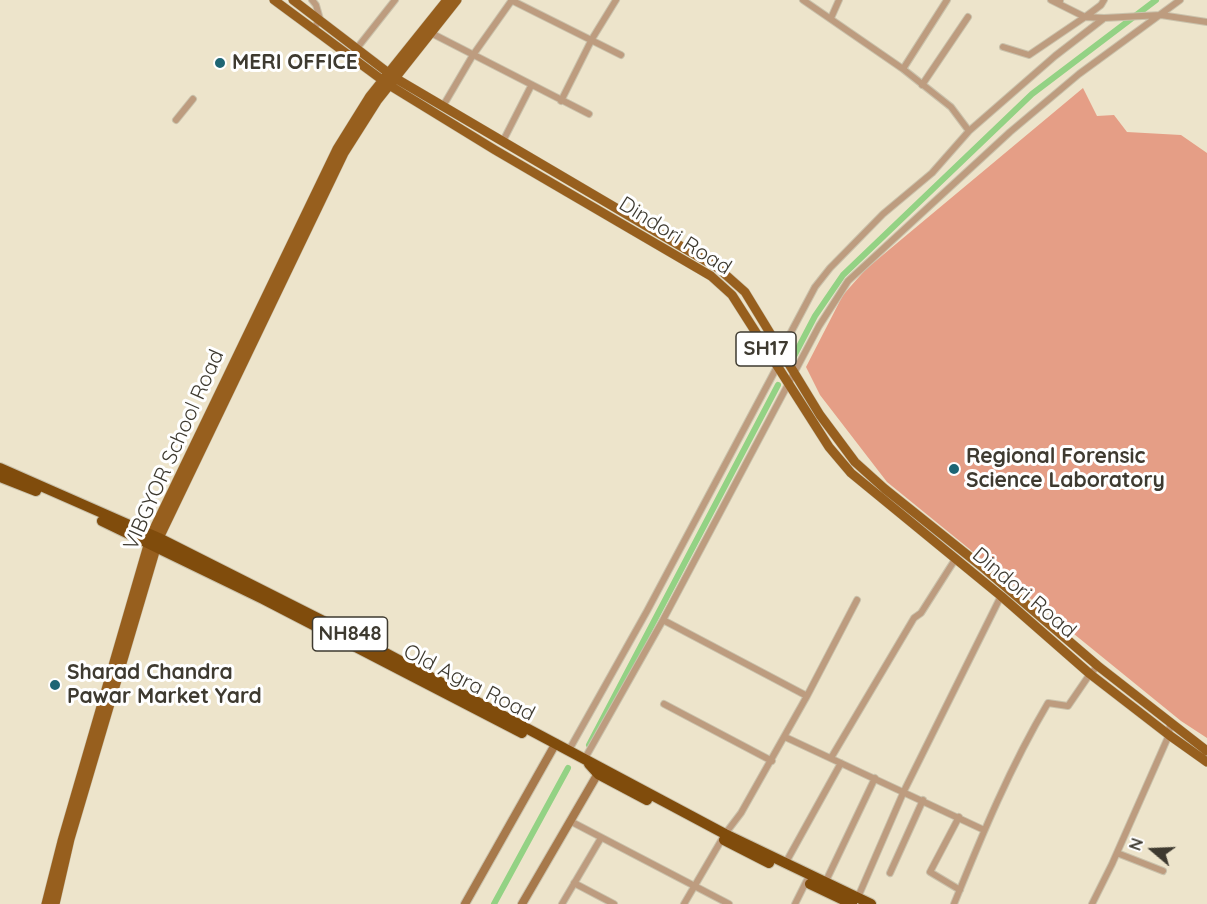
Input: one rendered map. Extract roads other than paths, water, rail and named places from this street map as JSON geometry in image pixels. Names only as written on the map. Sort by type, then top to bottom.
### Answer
[{"type":"highway","name":"NH848","points":[[0,468],[352,636],[554,745],[569,750],[600,771],[724,837],[855,901],[871,904]]},
{"type":"highway","name":"NH848","points":[[0,477],[58,500],[126,533],[153,540]]},
{"type":"highway","name":"NH848","points":[[724,837],[785,864],[808,879],[825,883],[855,901]]},
{"type":"main road","name":"Dindori Road","points":[[274,0],[350,57],[388,79],[495,150],[711,276],[732,295],[829,447],[851,473],[956,558],[1090,674],[1207,762]]},
{"type":"main road","points":[[293,0],[320,19],[388,79],[442,106],[718,268],[745,292],[825,423],[855,462],[1098,666],[1207,751]]},
{"type":"main road","points":[[388,79],[447,0]]},
{"type":"main road","points":[[388,79],[457,0]]},
{"type":"main road","name":"VIBGYOR School Road","points":[[46,904],[153,540],[337,149],[388,79]]},
{"type":"main road","name":"VIBGYOR School Road","points":[[55,904],[78,798]]},
{"type":"street","points":[[312,0],[320,19],[313,30]]},
{"type":"street","points":[[350,57],[395,0]]},
{"type":"street","points":[[442,106],[473,55],[511,0],[621,55]]},
{"type":"street","points":[[561,101],[592,39],[616,0]]},
{"type":"street","points":[[803,0],[903,69],[951,107],[969,131]]},
{"type":"street","points":[[831,18],[838,0]]},
{"type":"street","points":[[903,69],[947,0]]},
{"type":"street","points":[[1051,0],[1059,2],[1084,17],[1161,15],[1207,22]]},
{"type":"street","points":[[1003,47],[1029,55],[1084,17],[1104,0]]},
{"type":"street","points":[[584,760],[663,620],[825,316],[848,281],[1010,132],[1049,99],[1180,0]]},
{"type":"street","points":[[922,85],[968,16]]},
{"type":"street","points":[[569,750],[784,356],[815,287],[830,268],[884,214],[932,173],[969,131],[1055,56],[1104,18]]},
{"type":"street","points":[[430,33],[589,114]]},
{"type":"street","points":[[503,141],[531,86]]},
{"type":"street","points":[[176,120],[193,99]]},
{"type":"street","points":[[831,758],[914,618],[921,613],[956,558]]},
{"type":"street","points":[[855,901],[904,791],[1001,596]]},
{"type":"street","points":[[684,904],[772,761],[857,600]]},
{"type":"street","points":[[663,620],[807,696]]},
{"type":"street","points":[[954,904],[984,830],[1028,738],[1048,703],[1068,706],[1098,666]]},
{"type":"street","points":[[664,704],[772,761]]},
{"type":"street","points":[[1092,904],[1169,735],[1170,723]]},
{"type":"street","points":[[785,737],[984,830]]},
{"type":"street","points":[[465,904],[554,745]]},
{"type":"street","points":[[785,864],[841,763]]},
{"type":"street","points":[[522,904],[600,771]]},
{"type":"street","points":[[825,883],[874,778]]},
{"type":"street","points":[[890,873],[923,800]]},
{"type":"street","points":[[959,817],[930,872],[960,890]]},
{"type":"street","points":[[570,821],[729,904]]},
{"type":"street","points":[[562,904],[601,838]]},
{"type":"street","points":[[1117,853],[1163,871]]},
{"type":"street","points":[[795,904],[808,879]]},
{"type":"street","points":[[574,883],[614,904]]},
{"type":"waterway","points":[[792,360],[815,316],[843,275],[1032,94],[1156,0]]},
{"type":"waterway","points":[[589,745],[778,385]]},
{"type":"waterway","points":[[494,904],[568,768]]},
{"type":"place","name":"MERI OFFICE","points":[[220,63]]},
{"type":"place","name":"Regional Forensic Science Laboratory","points":[[954,469]]},
{"type":"place","name":"Sharad Chandra Pawar Market Yard","points":[[55,685]]}]
